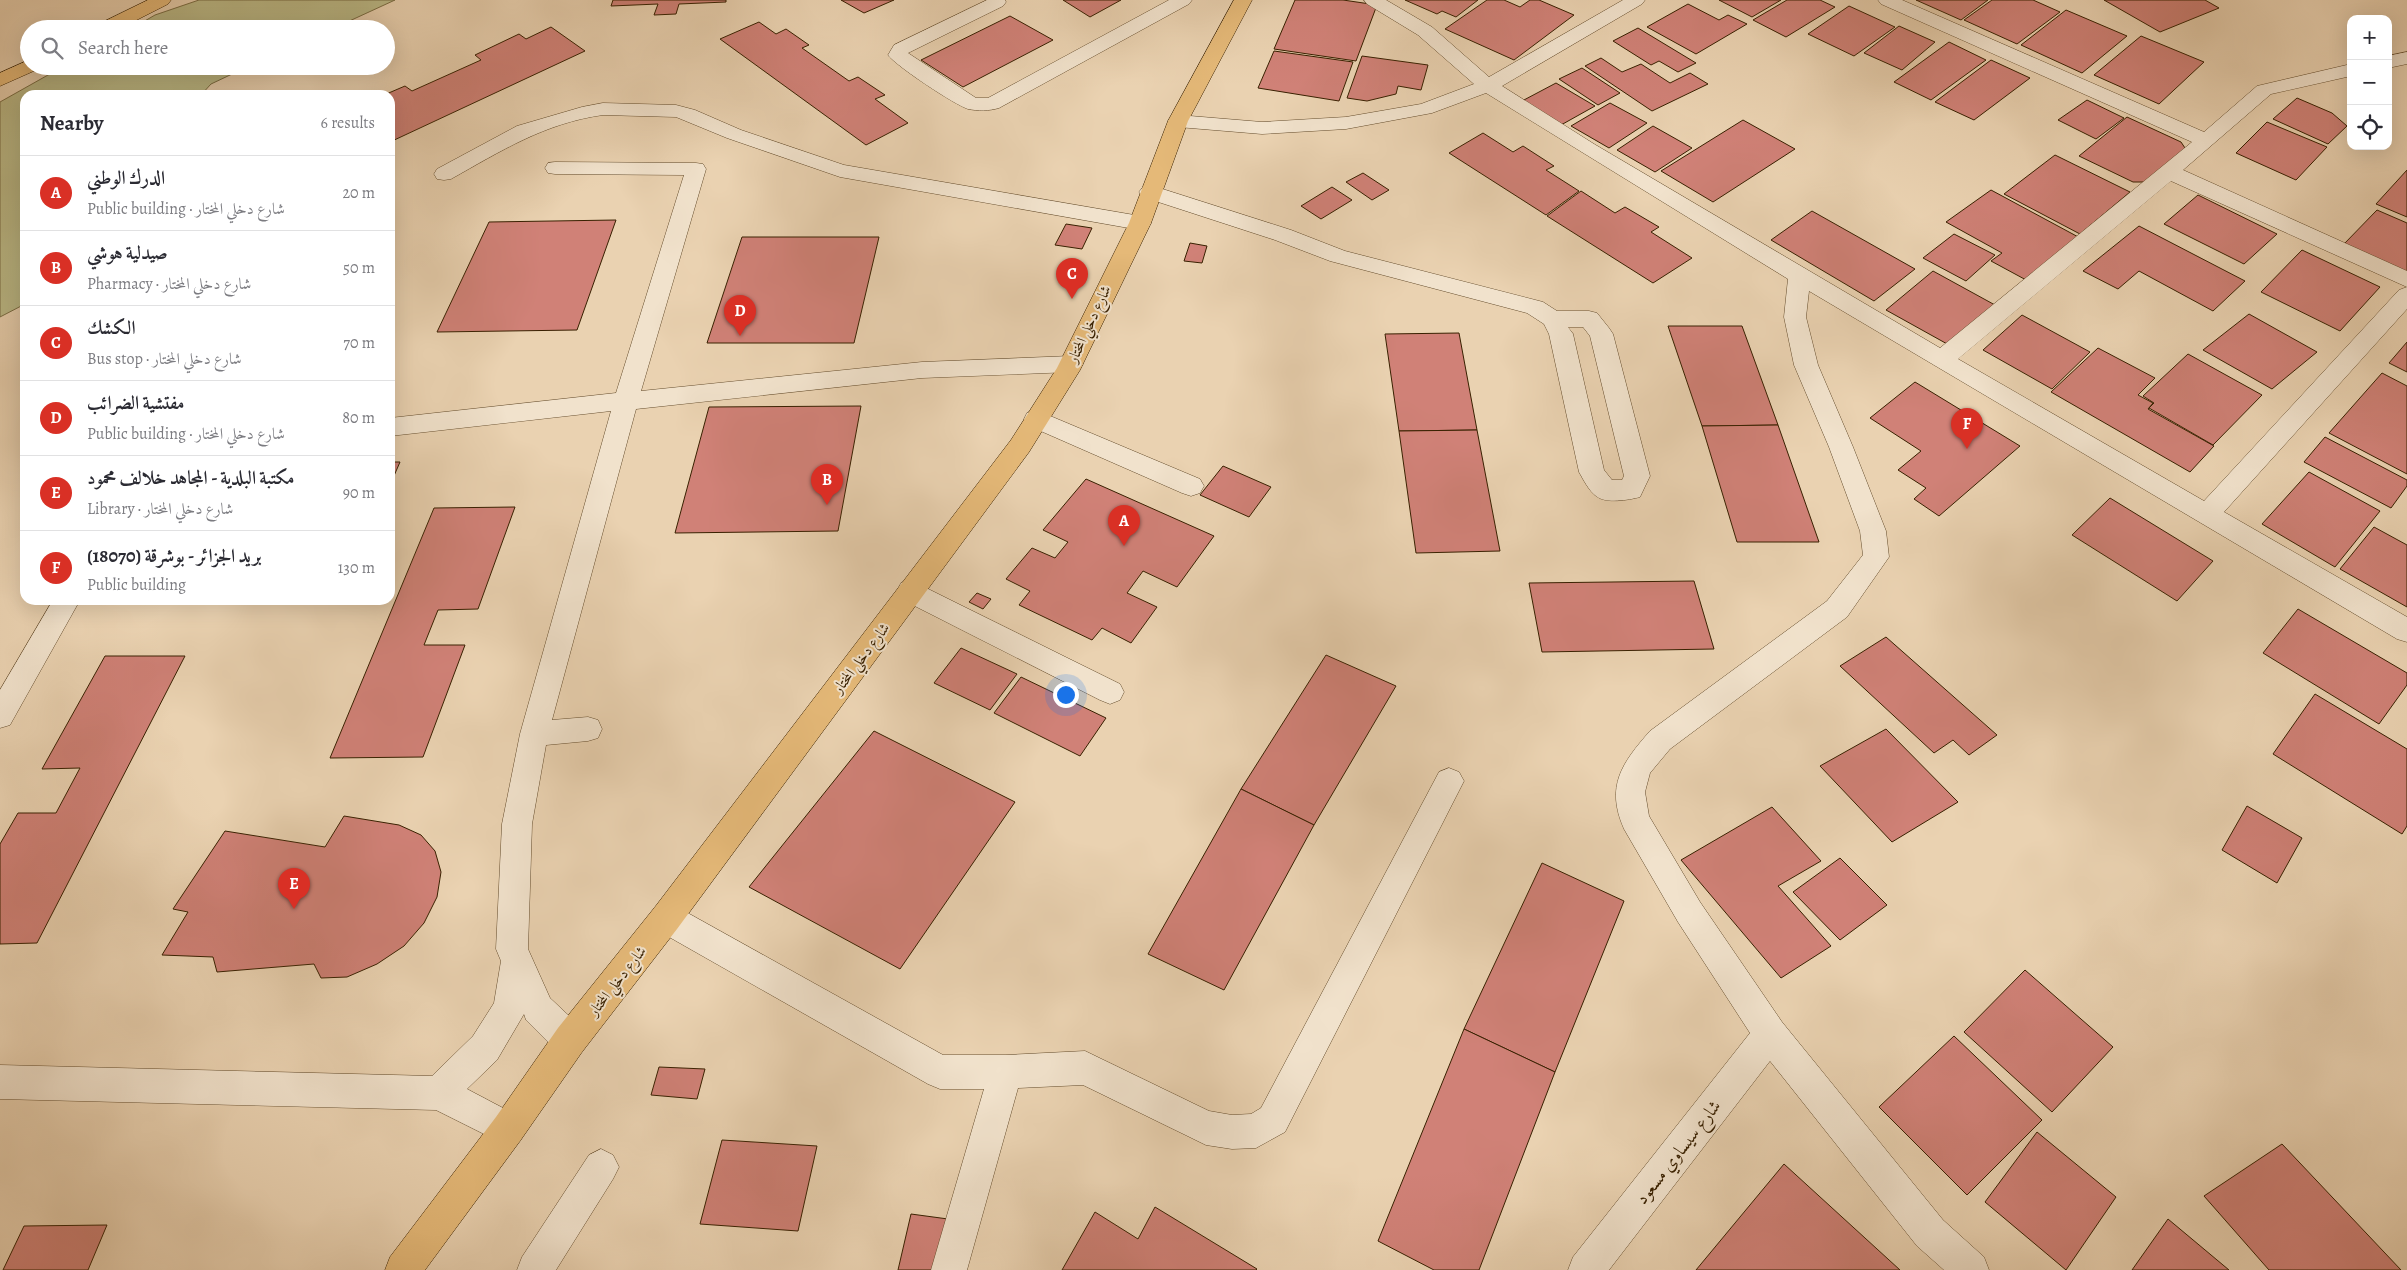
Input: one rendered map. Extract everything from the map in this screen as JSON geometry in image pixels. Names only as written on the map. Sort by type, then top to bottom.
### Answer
[{"type":"main road","points":[[122,20],[162,0]]},
{"type":"main road","name":"شارع دخلي المختار","points":[[403,1270],[508,1129],[570,1040],[666,918],[1020,446],[1071,364],[1140,222],[1178,121],[1243,0]]},
{"type":"main road","points":[[0,80],[20,70]]},
{"type":"street","points":[[996,2],[901,49],[898,55],[966,101],[983,105],[1000,100],[1183,0]]},
{"type":"street","points":[[1372,0],[1425,31],[1488,86],[1941,360],[2407,631]]},
{"type":"street","points":[[1178,121],[1262,128],[1346,124],[1425,109],[1488,86],[1636,0]]},
{"type":"street","points":[[1887,0],[2206,141]]},
{"type":"street","points":[[2392,61],[2407,58]]},
{"type":"street","points":[[1941,360],[2206,141],[2264,90],[2347,71]]},
{"type":"street","points":[[444,174],[512,135],[589,111],[603,109],[676,111],[688,114],[734,134],[840,171],[1140,222]]},
{"type":"street","points":[[555,168],[696,169],[626,401],[534,734],[517,824],[512,949],[538,1009],[570,1040]]},
{"type":"street","points":[[2168,172],[2407,280]]},
{"type":"street","points":[[1150,192],[1283,235],[1338,256],[1536,307],[1552,319],[1561,334],[1592,472],[1605,490],[1631,490],[1637,476],[1601,334],[1589,319],[1552,319]]},
{"type":"street","points":[[1800,276],[1795,317],[1806,365],[1841,447],[1873,531],[1876,557],[1837,609],[1660,740],[1637,767],[1630,792],[1635,819],[1689,912],[1770,1034],[1930,1232],[1971,1270]]},
{"type":"street","points":[[2206,514],[2407,295]]},
{"type":"street","points":[[395,426],[922,370],[1071,364]]},
{"type":"street","points":[[1036,419],[1190,486]]},
{"type":"street","points":[[910,592],[1110,692]]},
{"type":"street","points":[[0,716],[64,605]]},
{"type":"street","points":[[534,734],[588,729]]},
{"type":"street","points":[[666,918],[940,1072],[1006,1072],[1085,1068],[1206,1128],[1232,1132],[1256,1131],[1273,1120],[1449,781]]},
{"type":"street","points":[[439,1093],[485,1048],[510,1008],[517,962]]},
{"type":"street","name":"شارع سيساوي مسعود","points":[[1586,1270],[1770,1034]]},
{"type":"street","points":[[949,1270],[1006,1072]]},
{"type":"street","points":[[0,1082],[439,1093],[508,1129]]},
{"type":"street","points":[[534,1270],[601,1167]]},
{"type":"shaded area","points":[[199,0],[395,0],[352,20],[146,20],[155,15]]},
{"type":"shaded area","points":[[48,75],[230,75],[211,84],[206,90],[21,90]]},
{"type":"shaded area","points":[[20,91],[20,307],[0,317],[0,102]]},
{"type":"building","points":[[613,0],[726,0],[726,2],[679,4],[676,14],[654,15],[658,4],[611,6]]},
{"type":"building","points":[[841,0],[894,0],[864,13]]},
{"type":"building","points":[[1063,0],[1121,0],[1090,17]]},
{"type":"building","points":[[1295,0],[1343,0],[1377,5],[1356,61],[1274,49]]},
{"type":"building","points":[[1405,0],[1478,0],[1456,17],[1442,11],[1437,14]]},
{"type":"building","points":[[1487,0],[1504,0],[1520,7],[1530,0],[1539,0],[1574,15],[1514,60],[1445,29]]},
{"type":"building","points":[[1719,0],[1781,0],[1752,17]]},
{"type":"building","points":[[1787,0],[1820,0],[1835,7],[1786,37],[1753,20]]},
{"type":"building","points":[[1916,0],[1988,0],[1961,20]]},
{"type":"building","points":[[1992,0],[2033,0],[2060,12],[2017,44],[1964,20]]},
{"type":"building","points":[[2104,0],[2205,0],[2219,8],[2160,32]]},
{"type":"building","points":[[1688,4],[1719,20],[1728,15],[1747,24],[1696,54],[1647,27]]},
{"type":"building","points":[[1849,6],[1895,27],[1854,56],[1808,34]]},
{"type":"building","points":[[2066,10],[2127,36],[2082,73],[2021,45]]},
{"type":"building","points":[[1010,16],[1053,40],[963,87],[921,60]]},
{"type":"building","points":[[759,22],[776,34],[786,29],[809,45],[802,48],[849,81],[858,77],[885,95],[875,99],[908,123],[866,145],[720,39]]},
{"type":"building","points":[[1899,26],[1935,42],[1902,70],[1864,53]]},
{"type":"building","points":[[551,27],[585,51],[395,140],[395,90],[405,86],[412,91],[481,60],[475,55],[519,34],[526,39]]},
{"type":"building","points":[[1638,28],[1696,63],[1678,72],[1659,61],[1651,65],[1613,41]]},
{"type":"building","points":[[2141,36],[2204,62],[2159,104],[2094,75]]},
{"type":"building","points":[[1949,42],[1986,60],[1931,100],[1894,82]]},
{"type":"building","points":[[1274,51],[1353,62],[1339,101],[1258,88]]},
{"type":"building","points":[[1362,56],[1428,65],[1421,90],[1398,86],[1396,94],[1367,101],[1347,98]]},
{"type":"building","points":[[1601,58],[1622,72],[1641,64],[1670,83],[1690,73],[1708,84],[1652,111],[1585,66]]},
{"type":"building","points":[[1991,60],[2030,78],[1974,120],[1935,102]]},
{"type":"building","points":[[1582,68],[1620,93],[1598,105],[1559,79]]},
{"type":"building","points":[[1556,83],[1595,106],[1561,125],[1522,101]]},
{"type":"building","points":[[2297,98],[2332,113],[2347,126],[2328,144],[2273,119]]},
{"type":"building","points":[[2087,100],[2124,118],[2096,139],[2058,120]]},
{"type":"building","points":[[1610,103],[1647,123],[1609,148],[1571,126]]},
{"type":"building","points":[[2127,117],[2181,142],[2187,151],[2146,182],[2133,182],[2079,156]]},
{"type":"building","points":[[1743,120],[1795,149],[1713,202],[1661,171]]},
{"type":"building","points":[[2267,122],[2327,147],[2296,180],[2236,153]]},
{"type":"building","points":[[1653,126],[1692,148],[1655,172],[1617,150]]},
{"type":"building","points":[[1483,133],[1513,152],[1523,146],[1554,166],[1546,170],[1579,191],[1546,215],[1449,153]]},
{"type":"building","points":[[2055,155],[2130,192],[2080,234],[2004,194]]},
{"type":"building","points":[[2407,170],[2407,217],[2376,204]]},
{"type":"building","points":[[1363,173],[1389,190],[1372,200],[1346,182]]},
{"type":"building","points":[[1332,187],[1352,200],[1321,219],[1301,206]]},
{"type":"building","points":[[1991,190],[2082,239],[2028,281],[1991,261],[2002,253],[1946,222]]},
{"type":"building","points":[[1581,191],[1615,213],[1625,207],[1659,227],[1651,232],[1692,258],[1653,283],[1547,216]]},
{"type":"building","points":[[2198,195],[2277,234],[2244,264],[2164,224]]},
{"type":"building","points":[[2377,210],[2407,223],[2407,273],[2344,244]]},
{"type":"building","points":[[1812,211],[1915,269],[1874,301],[1771,240]]},
{"type":"building","points":[[616,220],[577,330],[437,332],[489,222]]},
{"type":"building","points":[[1066,224],[1092,228],[1082,249],[1055,245]]},
{"type":"building","points":[[2139,226],[2245,281],[2213,311],[2139,271],[2118,289],[2083,271]]},
{"type":"building","points":[[1954,234],[1995,255],[1966,281],[1923,258]]},
{"type":"building","points":[[742,237],[879,237],[854,343],[707,343]]},
{"type":"building","points":[[1190,243],[1207,246],[1202,263],[1184,261]]},
{"type":"building","points":[[2302,250],[2380,287],[2340,331],[2261,292]]},
{"type":"building","points":[[1933,271],[1995,305],[1949,345],[1886,310]]},
{"type":"building","points":[[2249,314],[2317,352],[2272,389],[2203,350]]},
{"type":"building","points":[[2022,315],[2090,352],[2052,389],[1983,350]]},
{"type":"building","points":[[1668,326],[1742,326],[1778,425],[1702,426]]},
{"type":"building","points":[[1459,333],[1477,430],[1399,431],[1385,334]]},
{"type":"building","points":[[2407,342],[2407,372],[2389,363]]},
{"type":"building","points":[[2098,348],[2155,378],[2138,395],[2153,403],[2148,409],[2214,446],[2190,472],[2051,392]]},
{"type":"building","points":[[2188,354],[2262,395],[2213,445],[2149,408],[2154,403],[2143,396]]},
{"type":"building","points":[[2382,373],[2407,386],[2407,474],[2329,433]]},
{"type":"building","points":[[1915,382],[2020,446],[1939,516],[1914,499],[1926,488],[1898,470],[1921,451],[1870,418]]},
{"type":"building","points":[[861,406],[838,531],[675,533],[709,407]]},
{"type":"building","points":[[1778,425],[1819,542],[1737,542],[1702,426]]},
{"type":"building","points":[[1477,430],[1500,551],[1416,553],[1399,431]]},
{"type":"building","points":[[2325,437],[2407,480],[2407,486],[2391,508],[2304,462]]},
{"type":"building","points":[[395,462],[400,462],[395,474]]},
{"type":"building","points":[[1223,466],[1271,487],[1249,517],[1200,495]]},
{"type":"building","points":[[2309,472],[2380,511],[2335,567],[2262,524]]},
{"type":"building","points":[[1086,479],[1214,536],[1177,587],[1143,571],[1127,593],[1157,607],[1131,643],[1102,628],[1092,640],[1019,605],[1030,591],[1006,579],[1032,548],[1055,558],[1068,542],[1043,530]]},
{"type":"building","points":[[2110,498],[2213,561],[2177,601],[2072,535]]},
{"type":"building","points":[[515,507],[478,609],[438,610],[424,645],[465,645],[423,757],[330,758],[395,605],[434,508]]},
{"type":"building","points":[[2374,527],[2407,545],[2407,607],[2340,569]]},
{"type":"building","points":[[1694,581],[1714,649],[1542,652],[1529,583]]},
{"type":"building","points":[[977,593],[991,599],[983,609],[969,602]]},
{"type":"building","points":[[2298,609],[2407,673],[2407,685],[2379,724],[2263,653]]},
{"type":"building","points":[[1886,637],[1997,735],[1969,755],[1953,740],[1934,753],[1840,666]]},
{"type":"building","points":[[961,648],[1017,674],[990,710],[934,683]]},
{"type":"building","points":[[1326,655],[1396,686],[1314,825],[1241,789]]},
{"type":"building","points":[[105,656],[185,656],[37,943],[0,944],[0,844],[18,813],[56,813],[80,768],[42,769]]},
{"type":"building","points":[[1021,677],[1106,718],[1080,756],[994,713]]},
{"type":"building","points":[[2315,694],[2407,749],[2407,826],[2402,834],[2273,754]]},
{"type":"building","points":[[1886,729],[1958,802],[1892,842],[1820,766]]},
{"type":"building","points":[[874,731],[1015,802],[900,969],[749,887]]},
{"type":"building","points":[[1241,789],[1314,825],[1224,990],[1148,954]]},
{"type":"building","points":[[2247,806],[2302,838],[2277,883],[2222,850]]},
{"type":"building","points":[[1772,807],[1821,861],[1778,886],[1831,946],[1781,978],[1681,860]]},
{"type":"building","points":[[344,816],[399,825],[421,835],[435,851],[441,872],[437,897],[424,923],[404,946],[377,964],[347,977],[321,978],[314,964],[217,972],[213,957],[162,955],[188,912],[173,909],[225,831],[325,847]]},
{"type":"building","points":[[1840,858],[1887,905],[1840,940],[1793,892]]},
{"type":"building","points":[[1542,863],[1624,901],[1555,1072],[1464,1029]]},
{"type":"building","points":[[2025,970],[2113,1047],[2052,1112],[1964,1032]]},
{"type":"building","points":[[1464,1029],[1555,1072],[1479,1270],[1434,1270],[1378,1241]]},
{"type":"building","points":[[1954,1036],[2042,1120],[1967,1195],[1879,1107]]},
{"type":"building","points":[[659,1067],[705,1069],[697,1099],[651,1095]]},
{"type":"building","points":[[2037,1132],[2116,1197],[2066,1270],[1985,1202]]},
{"type":"building","points":[[722,1140],[817,1146],[798,1231],[700,1224]]},
{"type":"building","points":[[2282,1144],[2401,1270],[2269,1270],[2204,1196]]},
{"type":"building","points":[[1784,1164],[1900,1270],[1696,1270]]},
{"type":"building","points":[[1155,1207],[1257,1269],[1062,1270],[1095,1212],[1138,1239]]},
{"type":"building","points":[[911,1214],[948,1219],[937,1270],[898,1270]]},
{"type":"building","points":[[2168,1219],[2229,1270],[2132,1270]]},
{"type":"building","points":[[107,1225],[88,1270],[3,1270],[24,1226]]},
{"type":"place","name":"الكشك","points":[[1072,299]]},
{"type":"place","name":"مفتشية الضرائب","points":[[740,336]]},
{"type":"place","name":"بريد الجزائر - بوشرقة (18070)","points":[[1967,449]]},
{"type":"place","name":"صيدلية هوشي","points":[[827,505]]},
{"type":"place","name":"الدرك الوطني","points":[[1124,546]]},
{"type":"place","name":"مكتبة البلدية - المجاهد خلالف محمود","points":[[294,909]]}]
